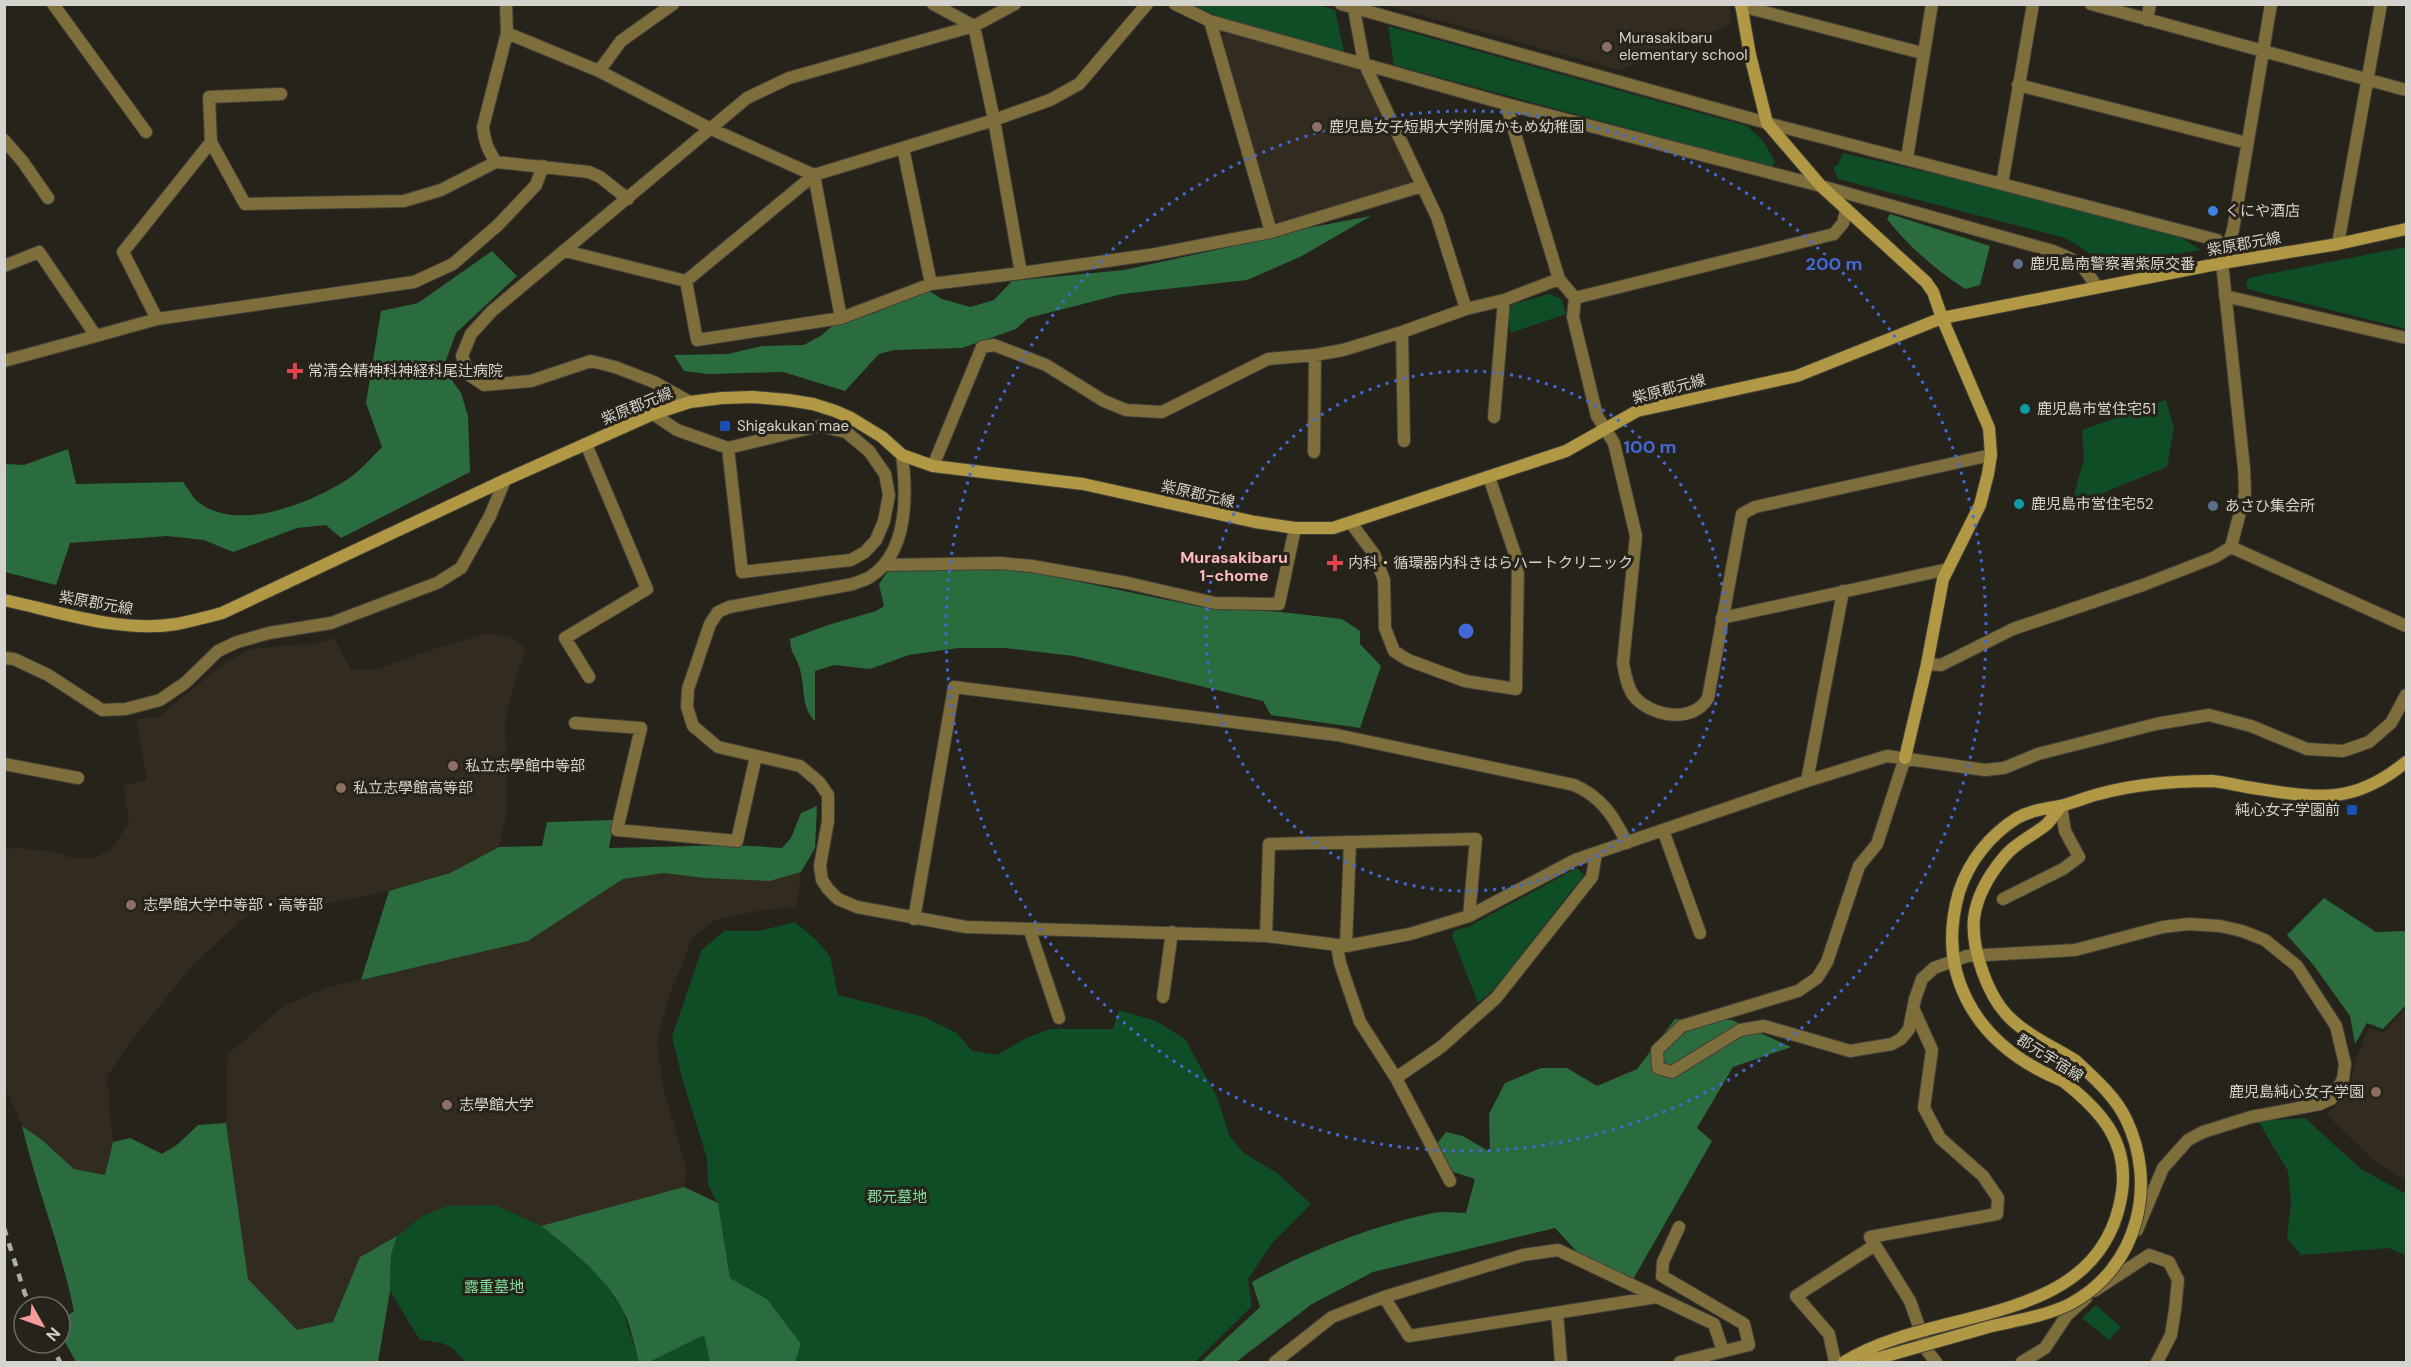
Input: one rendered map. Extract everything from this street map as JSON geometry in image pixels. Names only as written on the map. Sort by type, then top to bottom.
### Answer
[{"type":"street","points":[[53,4],[146,132]]},
{"type":"street","points":[[496,162],[484,141],[483,126],[507,33],[506,4]]},
{"type":"street","points":[[599,71],[621,41],[673,4]]},
{"type":"street","points":[[933,4],[974,26],[994,120],[1021,273]]},
{"type":"street","points":[[690,402],[654,382],[615,367],[591,361],[531,381],[484,385],[470,375],[462,356],[471,334],[492,311],[747,98],[789,78],[974,26],[1015,4]]},
{"type":"street","points":[[686,281],[814,175],[994,120],[1050,100],[1079,84],[1147,4]]},
{"type":"street","points":[[1175,4],[1210,21],[1506,104],[1821,186],[2053,251],[2076,260],[2085,268],[2097,287]]},
{"type":"street","points":[[1907,158],[1922,53],[1932,4]]},
{"type":"street","points":[[2002,184],[2033,4]]},
{"type":"street","points":[[2091,4],[2406,90]]},
{"type":"street","points":[[2147,20],[2150,4]]},
{"type":"street","points":[[2222,263],[2233,230],[2271,4]]},
{"type":"street","points":[[2338,244],[2381,4]]},
{"type":"street","points":[[1922,53],[1741,5],[1750,55],[1767,123],[1821,186],[1926,282],[1933,292],[1989,428],[1991,455],[1980,505],[1944,579],[1905,758],[1877,844],[1859,866],[1827,962],[1816,978],[1798,991],[1682,1026],[1657,1050],[1658,1068],[1672,1072],[1740,1030],[1764,1026],[1850,1051],[1892,1044],[1901,1039],[1909,1029],[1922,979],[1934,968],[1953,960],[1979,956],[2075,950],[2163,927],[2189,924],[2220,926],[2242,931],[2265,940],[2281,951],[2297,966],[2336,1026],[2345,1064],[2343,1079],[2331,1099],[2320,1104],[2251,1117],[2203,1132],[2188,1140],[2163,1168],[2126,1256],[2093,1292],[2067,1315],[2045,1348],[2022,1362]]},
{"type":"street","points":[[1349,6],[1767,123],[2217,240],[2222,263],[2244,468],[2245,493],[2232,547],[2215,557],[2143,585],[2013,629],[1941,665],[1927,664]]},
{"type":"street","points":[[1349,6],[1364,63],[1437,217],[1466,309]]},
{"type":"street","points":[[1210,21],[1271,232]]},
{"type":"street","points":[[507,33],[599,71],[709,128],[814,175]]},
{"type":"street","points":[[2018,85],[2247,143]]},
{"type":"street","points":[[281,94],[209,97],[211,142],[244,204],[404,201],[441,190],[496,162],[589,172],[600,177],[628,199]]},
{"type":"street","points":[[1506,104],[1559,279],[1575,298],[1573,317],[1597,416],[1614,443],[1636,536],[1623,663],[1626,680],[1633,695],[1647,707],[1677,716],[1700,709],[1708,698],[1742,514],[1755,507],[1991,455]]},
{"type":"street","points":[[4,141],[23,162],[48,198]]},
{"type":"street","points":[[157,319],[123,252],[211,142]]},
{"type":"street","points":[[903,148],[931,284]]},
{"type":"street","points":[[4,361],[157,319],[414,282],[453,264],[498,225],[537,185],[543,166]]},
{"type":"street","points":[[814,175],[841,318]]},
{"type":"street","points":[[686,281],[697,340],[841,318],[931,284],[1156,254],[1271,232],[1422,186]]},
{"type":"street","points":[[1575,298],[1834,234],[1843,223],[1846,210]]},
{"type":"street","name":"紫原郡元線","points":[[4,600],[105,622],[140,626],[176,624],[222,613],[505,480],[653,414],[690,402],[753,397],[813,404],[851,418],[882,437],[902,455],[933,466],[1083,483],[1255,522],[1295,528],[1333,528],[1566,451],[1637,411],[1797,376],[1942,318],[2222,263],[2338,244],[2406,229]]},
{"type":"street","points":[[565,251],[686,281]]},
{"type":"street","points":[[4,266],[39,252],[96,336]]},
{"type":"street","points":[[933,466],[982,347],[994,345],[1046,365],[1104,400],[1126,410],[1162,412],[1268,359],[1343,350],[1466,309],[1504,300],[1559,279]]},
{"type":"street","points":[[2225,296],[2406,338]]},
{"type":"street","points":[[1494,417],[1504,300]]},
{"type":"street","points":[[1402,332],[1404,441]]},
{"type":"street","points":[[1314,452],[1315,355]]},
{"type":"street","points":[[653,414],[677,430],[728,448],[819,426],[846,432],[870,451],[885,474],[889,495],[884,521],[876,540],[865,552],[851,560],[742,572],[728,448]]},
{"type":"street","points":[[586,444],[647,589],[565,638],[589,677]]},
{"type":"street","points":[[902,455],[905,509],[897,540],[884,565],[870,577],[853,584],[729,607],[718,612],[710,624],[688,689],[687,707],[693,726],[718,747],[800,766],[814,776],[828,795],[828,821],[820,866],[822,880],[838,899],[857,907],[914,919],[966,927],[1030,931],[1172,932],[1266,936],[1342,946],[1410,934],[1469,916],[1575,860],[1887,756],[1985,770],[2004,768],[2038,754],[2156,724],[2209,715],[2251,726],[2307,749],[2343,751],[2369,741],[2391,723],[2406,694]]},
{"type":"street","points":[[1351,523],[1374,554],[1384,580],[1385,628],[1394,651],[1407,660],[1465,681],[1516,689],[1518,562],[1489,477]]},
{"type":"street","points":[[4,658],[14,659],[48,675],[102,710],[126,710],[160,700],[185,683],[218,651],[237,642],[269,633],[331,623],[437,583],[461,568],[490,516],[505,480]]},
{"type":"street","points":[[884,565],[1000,563],[1032,566],[1128,583],[1215,603],[1279,604],[1295,528]]},
{"type":"street","points":[[2232,547],[2406,626]]},
{"type":"street","points":[[1722,618],[1948,569]]},
{"type":"street","points":[[1807,781],[1843,591]]},
{"type":"street","points":[[914,919],[954,687],[1337,735],[1575,785],[1586,790],[1601,802],[1612,815],[1627,843]]},
{"type":"street","points":[[575,723],[641,728],[616,830],[737,841],[756,756]]},
{"type":"street","name":"郡元宇宿線","points":[[1844,1362],[1864,1350],[1998,1309],[2056,1288],[2083,1270],[2104,1246],[2118,1214],[2122,1186],[2118,1152],[2109,1126],[2097,1111],[2063,1081],[2033,1067],[1986,1031],[1975,1016],[1957,980],[1953,960],[1954,911],[1964,877],[1975,859],[2000,830],[2034,810],[2156,784],[2214,781],[2317,797],[2343,794],[2370,787],[2389,777],[2406,762]]},
{"type":"street","points":[[4,764],[78,778]]},
{"type":"street","points":[[2002,899],[2062,869],[2079,857],[2065,831],[2061,806]]},
{"type":"street","points":[[1865,1362],[2062,1307],[2086,1293],[2120,1257],[2138,1218],[2142,1192],[2138,1155],[2134,1138],[2118,1105],[2109,1092],[2076,1061],[2033,1036],[2010,1018],[1997,1003],[1986,982],[1973,930],[1974,916],[1986,881],[2010,850],[2046,824],[2061,806]]},
{"type":"street","points":[[1663,830],[1700,933]]},
{"type":"street","points":[[1266,936],[1269,844],[1476,839],[1469,916]]},
{"type":"street","points":[[1350,842],[1340,963],[1360,1022],[1396,1078],[1450,1181]]},
{"type":"street","points":[[1396,1078],[1441,1047],[1496,998],[1593,876],[1596,853]]},
{"type":"street","points":[[1030,931],[1059,1018]]},
{"type":"street","points":[[1163,997],[1172,932]]},
{"type":"street","points":[[1914,1010],[1932,1050],[1924,1108],[1940,1138],[1983,1176],[1998,1198],[1997,1214],[1870,1237],[1910,1301],[1928,1352],[1936,1362]]},
{"type":"street","points":[[1679,1227],[1663,1262],[1662,1276],[1744,1324],[1749,1345],[1680,1362]]},
{"type":"street","points":[[1835,1362],[1829,1334],[1796,1296],[1875,1245]]},
{"type":"street","points":[[1275,1362],[1332,1317],[1384,1297],[1523,1255],[1558,1250],[1714,1324],[1723,1351]]},
{"type":"street","points":[[2093,1292],[2149,1255],[2169,1262],[2178,1280],[2175,1310],[2171,1335],[2157,1362]]},
{"type":"street","points":[[1384,1297],[1409,1336],[1658,1297]]},
{"type":"street","points":[[1557,1312],[1561,1362]]},
{"type":"shaded area","name":"Murasakibaru elementary school","points":[[1385,5],[1730,5],[1731,24],[1620,70]]},
{"type":"shaded area","name":"鹿児島女子短期大学附属かもめ幼稚園","points":[[1225,33],[1352,66],[1365,75],[1412,178],[1409,184],[1281,224],[1273,218],[1221,39]]},
{"type":"shaded area","name":"志學館大学中等部・高等部","points":[[487,633],[511,637],[526,649],[505,719],[507,812],[499,847],[450,873],[389,891],[305,908],[260,903],[192,966],[128,1045],[107,1077],[113,1142],[105,1175],[74,1169],[42,1140],[22,1126],[5,1086],[5,849],[54,852],[72,858],[95,858],[110,850],[129,824],[124,785],[147,780],[136,719],[158,717],[227,661],[252,649],[319,643],[334,638],[351,670],[378,669]]},
{"type":"shaded area","name":"志學館大学","points":[[801,872],[797,906],[757,911],[715,920],[693,937],[670,993],[657,1040],[663,1087],[687,1170],[684,1187],[541,1226],[496,1205],[421,1217],[397,1236],[360,1257],[333,1322],[297,1330],[248,1279],[226,1123],[228,1054],[285,1005],[329,987],[528,941],[623,879],[664,873],[704,878],[770,881]]},
{"type":"shaded area","name":"鹿児島純心女子学園","points":[[2406,1008],[2406,1180],[2373,1160],[2326,1114],[2341,1100],[2350,1084],[2355,1061],[2369,1028],[2383,1033]]},
{"type":"green space","points":[[1316,4],[1335,10],[1344,52],[1223,18],[1192,5]]},
{"type":"green space","points":[[1388,26],[1747,126],[1763,141],[1775,162],[1771,167],[1394,65]]},
{"type":"green space","points":[[1843,153],[2010,191],[2174,233],[2201,250],[2141,259],[2111,269],[2103,266],[2088,252],[2065,238],[1838,179],[1833,167],[1838,165]]},
{"type":"green space","points":[[1890,214],[1990,246],[1980,285],[1965,289],[1944,274],[1913,248],[1895,229],[1887,219]]},
{"type":"green space","points":[[1371,216],[1300,257],[1247,280],[1122,294],[1028,318],[1016,329],[962,348],[894,350],[879,354],[845,391],[783,372],[708,374],[684,371],[674,355],[728,354],[762,346],[804,345],[822,335],[839,320],[875,313],[924,288],[942,299],[970,307],[994,300],[1012,281],[1124,270],[1297,230]]},
{"type":"green space","points":[[2406,247],[2406,329],[2248,289],[2246,285],[2248,279],[2253,277]]},
{"type":"green space","points":[[492,251],[517,276],[456,333],[443,368],[461,393],[468,416],[470,472],[341,538],[326,525],[297,528],[233,552],[204,540],[167,536],[70,543],[56,585],[5,572],[5,464],[24,465],[68,449],[76,484],[183,482],[197,501],[213,511],[232,515],[252,515],[294,505],[348,479],[382,447],[366,403],[381,311],[418,303]]},
{"type":"green space","points":[[1549,294],[1561,299],[1566,314],[1510,333],[1509,313],[1513,304]]},
{"type":"green space","points":[[2166,400],[2174,429],[2167,467],[2071,506],[2084,459],[2082,430]]},
{"type":"green space","points":[[997,568],[1047,575],[1201,607],[1281,612],[1342,619],[1360,631],[1360,644],[1381,666],[1360,728],[1271,715],[1263,701],[1074,656],[1004,648],[958,648],[909,655],[870,669],[834,665],[815,671],[815,721],[810,715],[801,673],[790,639],[876,611],[884,606],[879,584],[888,571]]},
{"type":"green space","points":[[817,806],[815,848],[801,872],[770,881],[704,878],[664,873],[623,879],[528,941],[361,980],[389,891],[450,873],[499,847],[542,846],[547,822],[614,820],[609,848],[735,845],[782,848],[791,838],[801,813]]},
{"type":"green space","points":[[1577,868],[1584,875],[1495,988],[1478,1003],[1452,936],[1455,930],[1468,927]]},
{"type":"green space","points":[[2324,898],[2376,932],[2406,931],[2406,1005],[2383,1029],[2367,1023],[2355,1044],[2350,1016],[2315,967],[2287,935]]},
{"type":"green space","name":"郡元墓地","points":[[795,922],[830,956],[838,995],[924,1017],[957,1033],[972,1051],[997,1055],[1024,1039],[1050,1029],[1113,1029],[1119,1010],[1156,1021],[1185,1039],[1217,1097],[1230,1137],[1244,1153],[1277,1173],[1311,1204],[1273,1242],[1248,1279],[1252,1306],[1195,1362],[795,1362],[801,1344],[767,1299],[730,1278],[718,1203],[708,1185],[707,1158],[684,1085],[672,1037],[701,951],[724,931],[759,931]]},
{"type":"green space","points":[[1675,1019],[1732,1020],[1791,1047],[1733,1067],[1697,1128],[1712,1141],[1631,1283],[1579,1254],[1555,1228],[1373,1272],[1312,1304],[1236,1362],[1201,1362],[1260,1307],[1252,1282],[1295,1260],[1363,1232],[1433,1213],[1466,1213],[1475,1179],[1441,1168],[1433,1149],[1446,1132],[1463,1136],[1490,1152],[1489,1114],[1505,1083],[1541,1068],[1567,1068],[1597,1086],[1637,1069]]},
{"type":"green space","points":[[2305,1118],[2361,1169],[2406,1194],[2406,1256],[2389,1248],[2301,1255],[2287,1238],[2291,1203],[2288,1171],[2258,1121]]},
{"type":"green space","points":[[226,1123],[248,1279],[297,1330],[333,1322],[360,1257],[397,1236],[391,1255],[390,1291],[378,1362],[76,1362],[72,1355],[72,1312],[74,1311],[72,1295],[22,1126],[42,1140],[74,1169],[105,1175],[113,1142],[130,1138],[162,1154],[178,1144],[198,1125]]},
{"type":"green space","points":[[684,1187],[718,1203],[730,1278],[767,1299],[801,1344],[795,1362],[710,1362],[704,1335],[649,1362],[639,1362],[628,1321],[614,1296],[586,1264],[541,1226]]},
{"type":"green space","name":"露重墓地","points":[[496,1205],[541,1226],[602,1279],[623,1311],[639,1362],[466,1362],[456,1351],[446,1345],[420,1340],[390,1291],[391,1255],[397,1236],[421,1217],[447,1206]]},
{"type":"green space","points":[[2096,1305],[2121,1327],[2109,1340],[2082,1318]]},
{"type":"green space","points":[[704,1335],[710,1362],[649,1362]]},
{"type":"railway","points":[[4,1228],[26,1295]]},
{"type":"railway","points":[[56,1355],[60,1362]]},
{"type":"place","name":"Murasakibaru elementary school","points":[[1607,47]]},
{"type":"place","name":"鹿児島女子短期大学附属かもめ幼稚園","points":[[1317,127]]},
{"type":"place","name":"くにや酒店","points":[[2213,211]]},
{"type":"place","name":"鹿児島南警察署紫原交番","points":[[2018,264]]},
{"type":"place","name":"常清会精神科神経科尾辻病院","points":[[295,371]]},
{"type":"place","name":"鹿児島市営住宅51","points":[[2025,409]]},
{"type":"place","name":"Shigakukan mae","points":[[725,426]]},
{"type":"place","name":"鹿児島市営住宅52","points":[[2019,504]]},
{"type":"place","name":"あさひ集会所","points":[[2213,506]]},
{"type":"place","name":"内科・循環器内科きはらハートクリニック","points":[[1335,563]]},
{"type":"place","name":"私立志學館中等部","points":[[453,766]]},
{"type":"place","name":"私立志學館高等部","points":[[341,788]]},
{"type":"place","name":"純心女子学園前","points":[[2352,810]]},
{"type":"place","name":"志學館大学中等部・高等部","points":[[131,905]]},
{"type":"place","name":"鹿児島純心女子学園","points":[[2376,1092]]},
{"type":"place","name":"志學館大学","points":[[447,1105]]},
{"type":"district","name":"Murasakibaru 1-chome","points":[[1234,566]]}]
